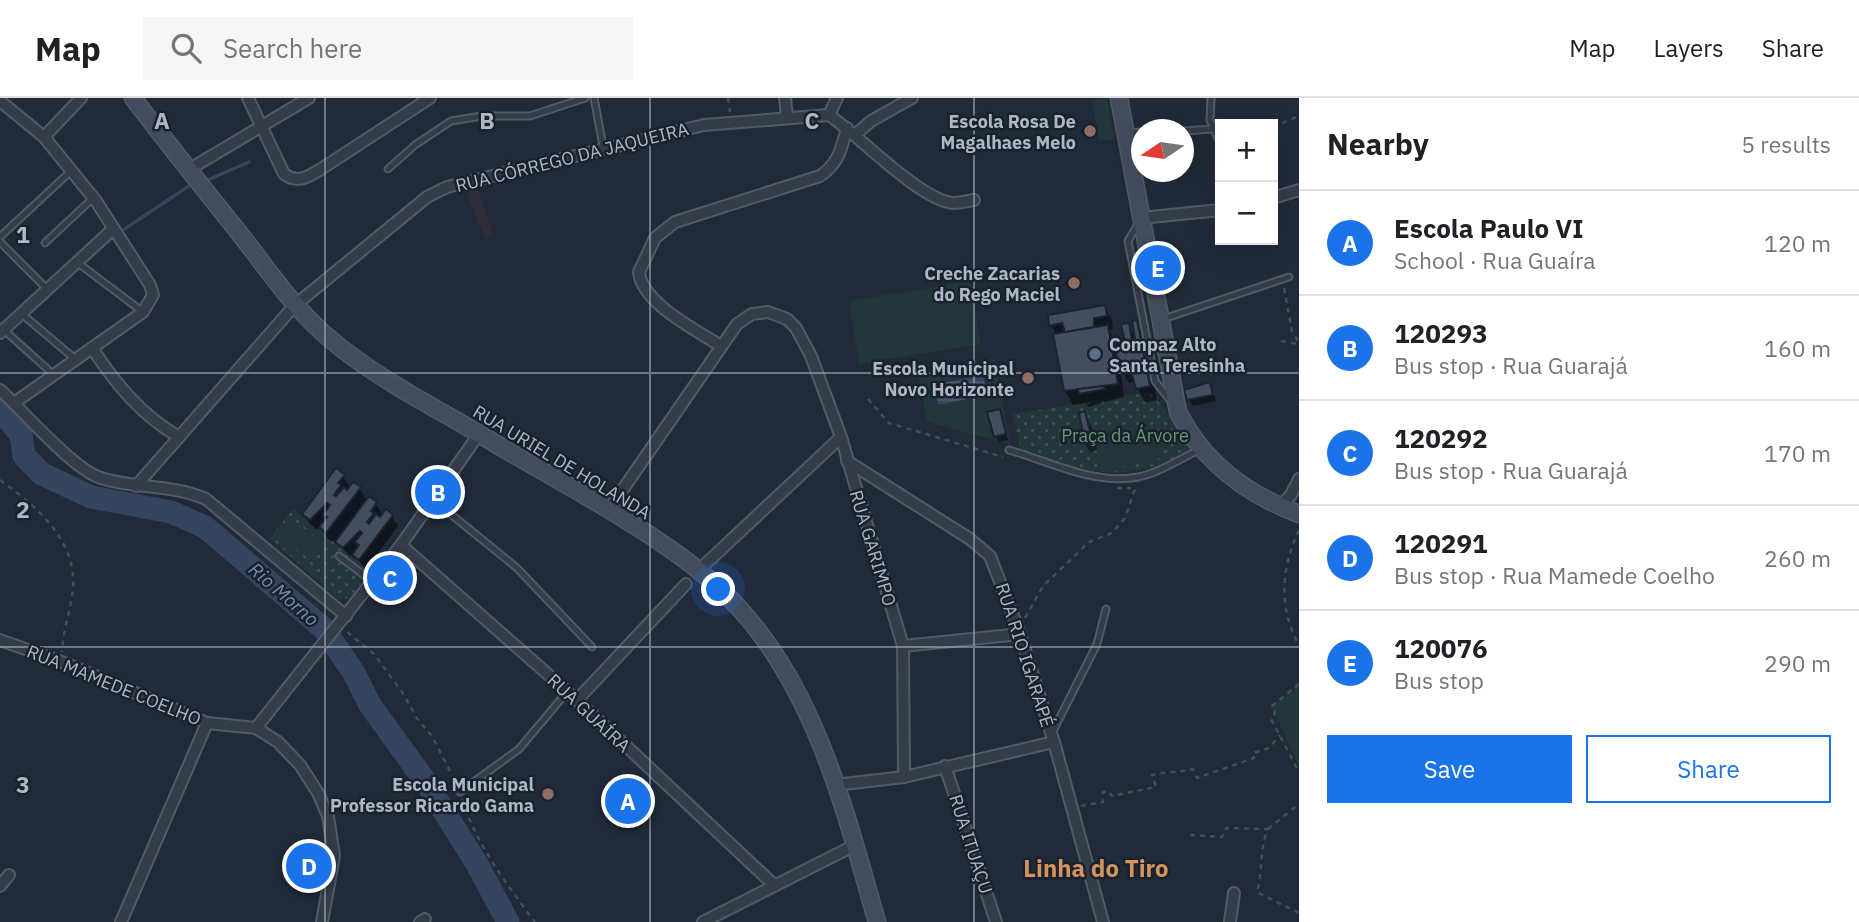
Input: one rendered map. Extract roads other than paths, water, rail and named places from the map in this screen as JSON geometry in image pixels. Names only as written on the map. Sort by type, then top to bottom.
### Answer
[{"type":"main road","name":"RUA URIEL DE HOLANDA","points":[[133,98],[294,306],[361,364],[608,511],[698,570],[738,606],[780,664],[806,712],[835,785],[877,922]]},
{"type":"main road","points":[[1119,98],[1131,126]]},
{"type":"main road","points":[[1138,182],[1141,218],[1178,411],[1201,449],[1225,474],[1279,507],[1299,514]]},
{"type":"street","points":[[44,137],[81,98]]},
{"type":"street","points":[[248,98],[284,174],[293,180],[305,179],[430,98]]},
{"type":"street","points":[[188,170],[309,98]]},
{"type":"street","points":[[785,98],[787,117]]},
{"type":"street","points":[[836,98],[829,115],[899,172],[932,195],[953,203],[974,200]]},
{"type":"street","points":[[608,511],[721,346],[673,315],[651,296],[640,280],[642,262],[666,227],[712,208],[820,176],[834,167],[851,131],[912,98]]},
{"type":"street","points":[[0,100],[44,137],[93,198],[150,285],[153,295],[143,312],[14,403]]},
{"type":"street","name":"RUA CÓRREGO DA JAQUEIRA","points":[[136,486],[294,306],[435,192],[671,132],[732,121],[829,115]]},
{"type":"street","points":[[1278,196],[1299,190]]},
{"type":"street","points":[[1141,218],[1215,211]]},
{"type":"street","points":[[2,332],[112,230]]},
{"type":"street","name":"RUA GARIMPO","points":[[721,346],[737,324],[752,314],[779,314],[796,328],[811,356],[841,437],[903,646],[904,777]]},
{"type":"street","points":[[92,348],[110,376],[142,409],[157,424],[179,437]]},
{"type":"street","points":[[0,390],[87,471],[104,479],[136,486],[189,491],[206,499],[340,624]]},
{"type":"street","points":[[322,922],[334,856],[328,816],[318,793],[300,765],[278,742],[256,728],[437,503],[479,434]]},
{"type":"street","points":[[698,570],[841,437]]},
{"type":"street","name":"RUA RIO IGARAPÉ","points":[[847,461],[984,549],[999,573],[1053,738],[1103,922]]},
{"type":"street","points":[[1279,507],[1291,495],[1299,479]]},
{"type":"street","name":"RUA GUAÍRA","points":[[401,545],[572,696],[773,884]]},
{"type":"street","points":[[572,696],[686,584]]},
{"type":"street","points":[[903,646],[1019,631]]},
{"type":"street","name":"RUA MAMEDE COELHO","points":[[0,640],[62,662],[207,723],[256,728]]},
{"type":"street","points":[[121,922],[207,723]]},
{"type":"street","points":[[835,785],[904,777],[1053,738]]},
{"type":"street","name":"RUA ITUAÇU","points":[[945,766],[996,922]]},
{"type":"street","points":[[704,922],[773,884],[855,845]]},
{"type":"street","points":[[0,886],[9,875]]},
{"type":"street","points":[[1230,922],[1234,893]]},
{"type":"lane","points":[[388,169],[415,145],[451,121],[482,116],[530,116],[585,98]]},
{"type":"lane","points":[[594,98],[604,151]]},
{"type":"lane","points":[[1210,98],[1212,129],[1215,134]]},
{"type":"lane","points":[[1194,130],[1212,129]]},
{"type":"lane","points":[[48,290],[0,240],[71,171]]},
{"type":"lane","points":[[45,243],[93,198]]},
{"type":"lane","points":[[1141,218],[1128,240],[1155,381],[1178,411]]},
{"type":"lane","points":[[78,264],[143,312]]},
{"type":"lane","points":[[1160,320],[1289,276]]},
{"type":"lane","points":[[22,314],[75,359]]},
{"type":"lane","points":[[2,332],[54,375]]},
{"type":"lane","points":[[1009,450],[1093,476],[1131,478],[1149,474],[1201,449]]},
{"type":"lane","points":[[437,503],[517,568],[592,647]]},
{"type":"lane","points":[[339,556],[373,582]]},
{"type":"lane","points":[[1053,738],[1097,644],[1106,609]]},
{"type":"lane","points":[[460,792],[519,748],[572,696]]},
{"type":"water","points":[[983,375],[987,395],[938,405],[934,385]]},
{"type":"waterway","points":[[210,179],[249,162]]},
{"type":"waterway","points":[[123,230],[189,186]]},
{"type":"waterway","name":"Rio Morno","points":[[0,409],[21,435],[24,456],[42,474],[91,497],[171,512],[205,527],[324,629],[354,673],[370,705],[425,781],[477,864],[508,922]]},
{"type":"place","name":"Escola Rosa De Magalhaes Melo","points":[[1090,131]]},
{"type":"place","name":"120076","points":[[1158,268]]},
{"type":"place","name":"Creche Zacarias do Rego Maciel","points":[[1074,283]]},
{"type":"place","name":"Compaz Alto Santa Teresinha","points":[[1095,354]]},
{"type":"place","name":"Escola Municipal Novo Horizonte","points":[[1028,378]]},
{"type":"place","name":"120293","points":[[438,492]]},
{"type":"place","name":"120292","points":[[390,578]]},
{"type":"place","name":"Escola Municipal Professor Ricardo Gama","points":[[548,794]]},
{"type":"place","name":"Escola Paulo VI","points":[[628,801]]},
{"type":"place","name":"120291","points":[[309,866]]},
{"type":"district","name":"Linha do Tiro","points":[[1096,868]]},
{"type":"park label","name":"Praça da Árvore","points":[[1125,435]]}]
